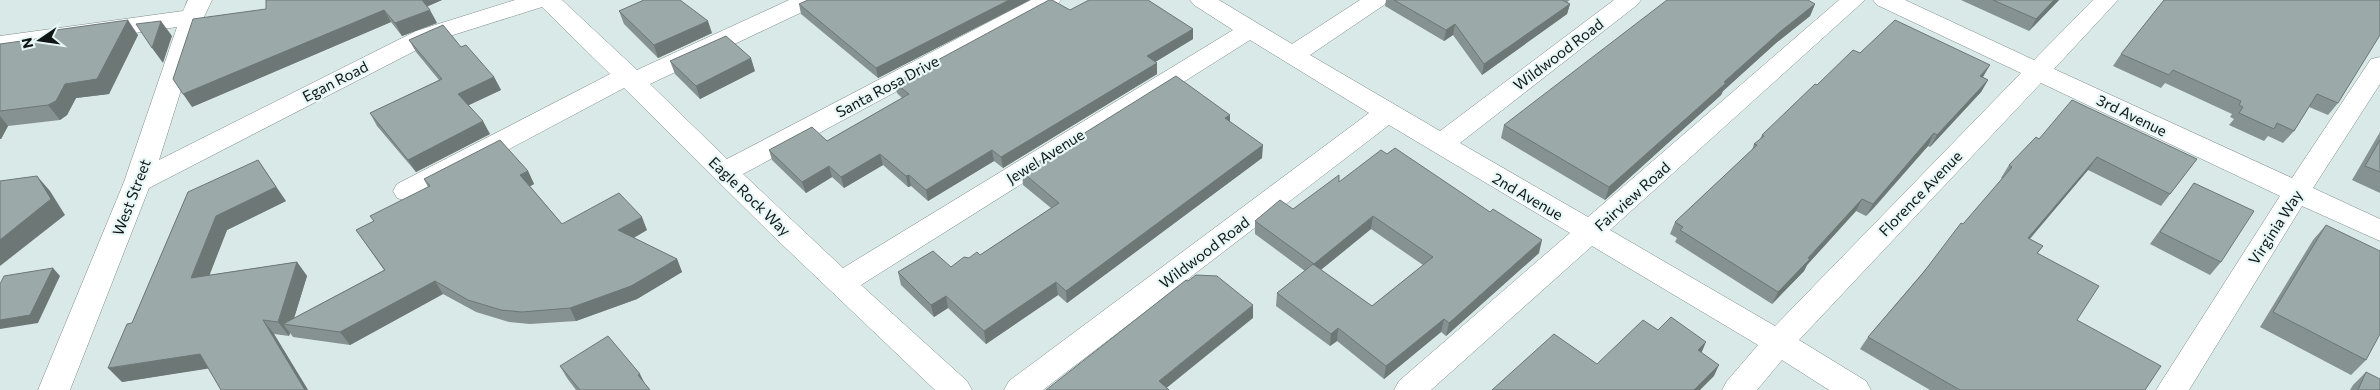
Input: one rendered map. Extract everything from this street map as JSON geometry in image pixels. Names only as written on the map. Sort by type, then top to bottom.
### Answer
[{"type":"street","name":"Egan Road","points":[[138,182],[425,36],[540,0]]},
{"type":"street","name":"Eagle Rock Way","points":[[548,0],[631,78],[724,172],[956,390]]},
{"type":"street","points":[[407,191],[631,78],[809,0]]},
{"type":"street","name":"Santa Rosa Drive","points":[[724,172],[1049,0]]},
{"type":"street","name":"2nd Avenue","points":[[1202,0],[1387,113],[1779,342],[1855,390]]},
{"type":"street","points":[[1292,56],[1376,0]]},
{"type":"street","name":"Wildwood Road","points":[[1441,144],[1629,0]]},
{"type":"street","name":"Fairview Road","points":[[1410,390],[1853,0]]},
{"type":"street","name":"3rd Avenue","points":[[1884,0],[2038,70],[2297,194],[2380,231]]},
{"type":"street","name":"Florence Avenue","points":[[1738,390],[1779,342],[2106,0]]},
{"type":"street","name":"West Street","points":[[54,390],[138,182],[196,8]]},
{"type":"street","points":[[0,44],[196,8]]},
{"type":"street","name":"Jewel Avenue","points":[[841,283],[1250,30]]},
{"type":"street","name":"Virginia Way","points":[[2172,390],[2281,216],[2380,65]]},
{"type":"street","name":"Wildwood Road","points":[[1020,390],[1387,113]]},
{"type":"building","points":[[266,0],[422,0],[430,10],[395,23],[384,10],[183,94],[173,79],[193,19],[266,9]]},
{"type":"building","points":[[644,0],[680,0],[708,21],[654,45],[619,11]]},
{"type":"building","points":[[808,0],[1009,0],[876,68],[799,4]]},
{"type":"building","points":[[1049,0],[1070,10],[1089,0],[1148,0],[1193,29],[1147,56],[1157,63],[1001,157],[992,150],[926,190],[880,154],[841,177],[829,166],[802,182],[769,150],[812,127],[827,141],[909,94],[895,83]]},
{"type":"building","points":[[1394,0],[1562,0],[1570,4],[1484,64],[1455,24],[1446,30]]},
{"type":"building","points":[[1667,0],[1808,0],[1815,4],[1781,31],[1724,82],[1726,83],[1609,187],[1504,125]]},
{"type":"building","points":[[1993,0],[2054,0],[2036,19]]},
{"type":"building","points":[[2164,0],[2380,0],[2380,35],[2338,103],[2317,94],[2294,131],[2277,123],[2274,129],[2239,113],[2243,107],[2239,105],[2241,101],[2173,70],[2169,75],[2121,54]]},
{"type":"building","points":[[128,20],[97,79],[65,84],[56,101],[48,105],[0,111],[0,44],[51,37],[56,30]]},
{"type":"building","points":[[1895,20],[1990,65],[1980,76],[1988,80],[1937,135],[1934,133],[1873,204],[1862,199],[1808,258],[1810,259],[1778,292],[1680,230],[1683,227],[1675,222],[1757,145],[1754,144],[1764,136],[1762,135],[1853,50],[1860,53]]},
{"type":"building","points":[[161,21],[152,48],[136,24]]},
{"type":"building","points":[[443,25],[461,47],[466,45],[494,77],[458,94],[483,121],[408,160],[370,113],[442,79],[409,40]]},
{"type":"building","points":[[726,36],[751,58],[696,86],[670,61]]},
{"type":"building","points":[[1176,76],[1230,115],[1225,118],[1263,145],[1066,291],[1056,282],[984,331],[946,296],[931,305],[898,272],[933,251],[951,267],[964,257],[969,258],[977,252],[980,255],[1059,203],[1022,172]]},
{"type":"building","points":[[2072,100],[2197,159],[2170,194],[2097,157],[2028,238],[2043,246],[2037,253],[2099,286],[2077,320],[2161,366],[2145,390],[1960,390],[1868,337],[1923,273],[1961,223],[1963,224],[2012,167],[2009,165],[2036,137],[2039,139]]},
{"type":"building","points":[[500,140],[528,171],[520,175],[562,224],[619,193],[642,217],[618,230],[677,259],[631,286],[570,308],[522,312],[501,310],[468,300],[435,281],[340,332],[283,324],[385,270],[356,230],[374,221],[370,216],[430,186],[424,179]]},
{"type":"building","points":[[2380,140],[2380,172],[2365,166]]},
{"type":"building","points":[[1395,148],[1490,212],[1493,209],[1542,240],[1449,323],[1444,319],[1386,366],[1338,328],[1331,334],[1277,293],[1313,264],[1372,306],[1433,257],[1373,216],[1314,264],[1255,221],[1280,200],[1293,209],[1339,175],[1339,182],[1381,150],[1387,154]]},
{"type":"building","points":[[258,160],[276,187],[216,216],[191,278],[297,262],[278,322],[263,320],[305,390],[221,390],[200,354],[108,368],[127,324],[132,323],[188,192]]},
{"type":"building","points":[[37,176],[51,199],[0,240],[0,181]]},
{"type":"building","points":[[2194,183],[2254,211],[2221,262],[2160,232]]},
{"type":"building","points":[[2326,225],[2380,251],[2380,334],[2366,360],[2273,312]]},
{"type":"building","points":[[53,268],[30,315],[0,320],[0,284],[4,276]]},
{"type":"building","points":[[1196,275],[1217,276],[1253,305],[1159,381],[1169,390],[1046,390],[1186,280],[1188,281]]},
{"type":"building","points":[[1671,317],[1706,342],[1698,350],[1719,365],[1694,390],[1492,390],[1554,334],[1597,364],[1643,320],[1658,330]]},
{"type":"building","points":[[608,336],[640,374],[638,375],[650,390],[580,390],[560,366]]},
{"type":"building","points":[[2366,372],[2380,379],[2380,390],[2358,390]]}]
